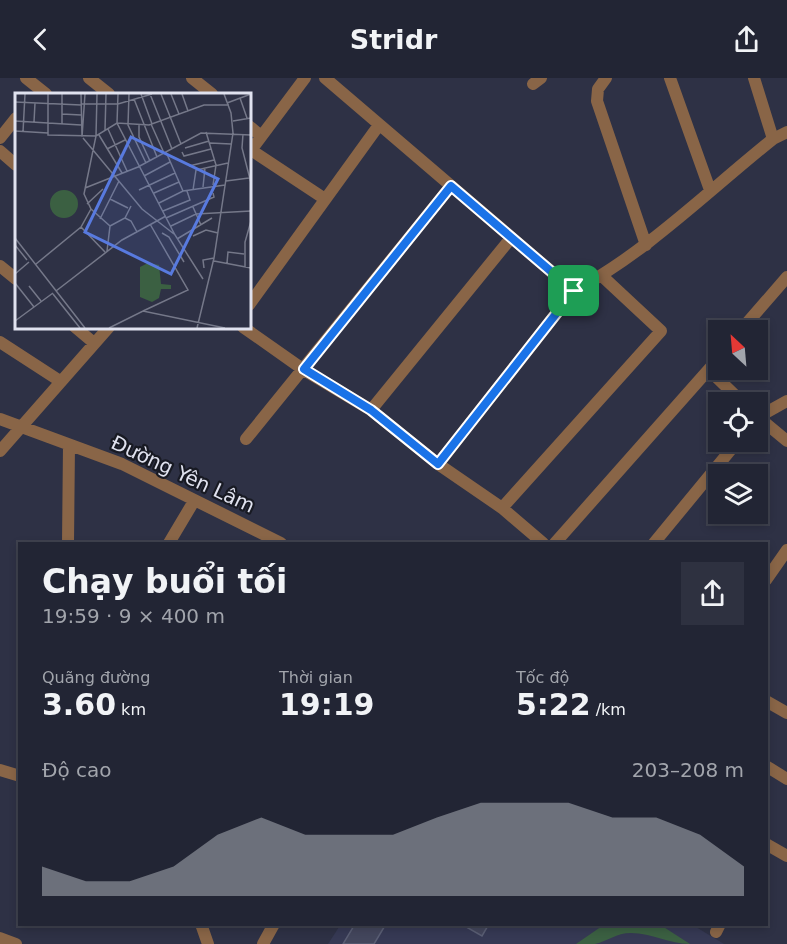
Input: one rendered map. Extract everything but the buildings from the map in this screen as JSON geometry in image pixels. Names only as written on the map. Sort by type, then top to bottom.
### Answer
[{"type":"street","points":[[26,78],[41,93]]},
{"type":"street","points":[[89,78],[108,93]]},
{"type":"street","points":[[192,78],[211,93]]},
{"type":"street","points":[[325,78],[574,291]]},
{"type":"street","points":[[606,78],[598,89],[597,101],[646,245]]},
{"type":"street","points":[[670,78],[710,190]]},
{"type":"street","points":[[754,78],[773,139]]},
{"type":"street","points":[[299,80],[250,151],[325,200]]},
{"type":"street","points":[[0,138],[15,119]]},
{"type":"street","points":[[250,304],[379,124]]},
{"type":"street","points":[[250,127],[261,136]]},
{"type":"street","points":[[438,464],[574,291],[602,276],[646,245],[773,139],[787,132]]},
{"type":"street","points":[[0,151],[15,164]]},
{"type":"street","points":[[246,439],[451,186]]},
{"type":"street","points":[[371,410],[511,238]]},
{"type":"street","points":[[0,266],[15,278]]},
{"type":"street","points":[[502,508],[661,331],[602,276]]},
{"type":"street","points":[[750,320],[787,277]]},
{"type":"street","points":[[76,328],[94,343]]},
{"type":"street","points":[[0,451],[108,328]]},
{"type":"street","points":[[244,328],[304,369],[371,410],[438,464],[502,508],[540,542]]},
{"type":"street","points":[[0,342],[60,381]]},
{"type":"street","points":[[556,542],[708,372]]},
{"type":"street","points":[[720,380],[732,392]]},
{"type":"street","points":[[768,411],[787,401]]},
{"type":"street","name":"Đường Yên Lâm","points":[[0,419],[21,429],[122,464],[279,542]]},
{"type":"street","points":[[768,425],[787,441]]},
{"type":"street","points":[[68,542],[69,445]]},
{"type":"street","points":[[655,542],[729,452]]},
{"type":"street","points":[[170,542],[194,501]]},
{"type":"street","points":[[768,577],[787,550]]},
{"type":"street","points":[[768,701],[787,713]]},
{"type":"street","points":[[768,767],[787,779]]},
{"type":"street","points":[[0,770],[18,776]]},
{"type":"street","points":[[768,845],[787,856]]},
{"type":"street","points":[[202,926],[208,944]]},
{"type":"street","points":[[263,944],[273,926]]},
{"type":"street","points":[[0,938],[16,944]]},
{"type":"shaded area","points":[[340,926],[694,926],[724,944],[328,944]]},
{"type":"green space","points":[[602,926],[662,926],[690,944],[631,933],[621,934],[595,944],[576,944]]},
{"type":"route","points":[[451,186],[574,291],[438,464],[371,410],[304,369],[451,186]]}]
